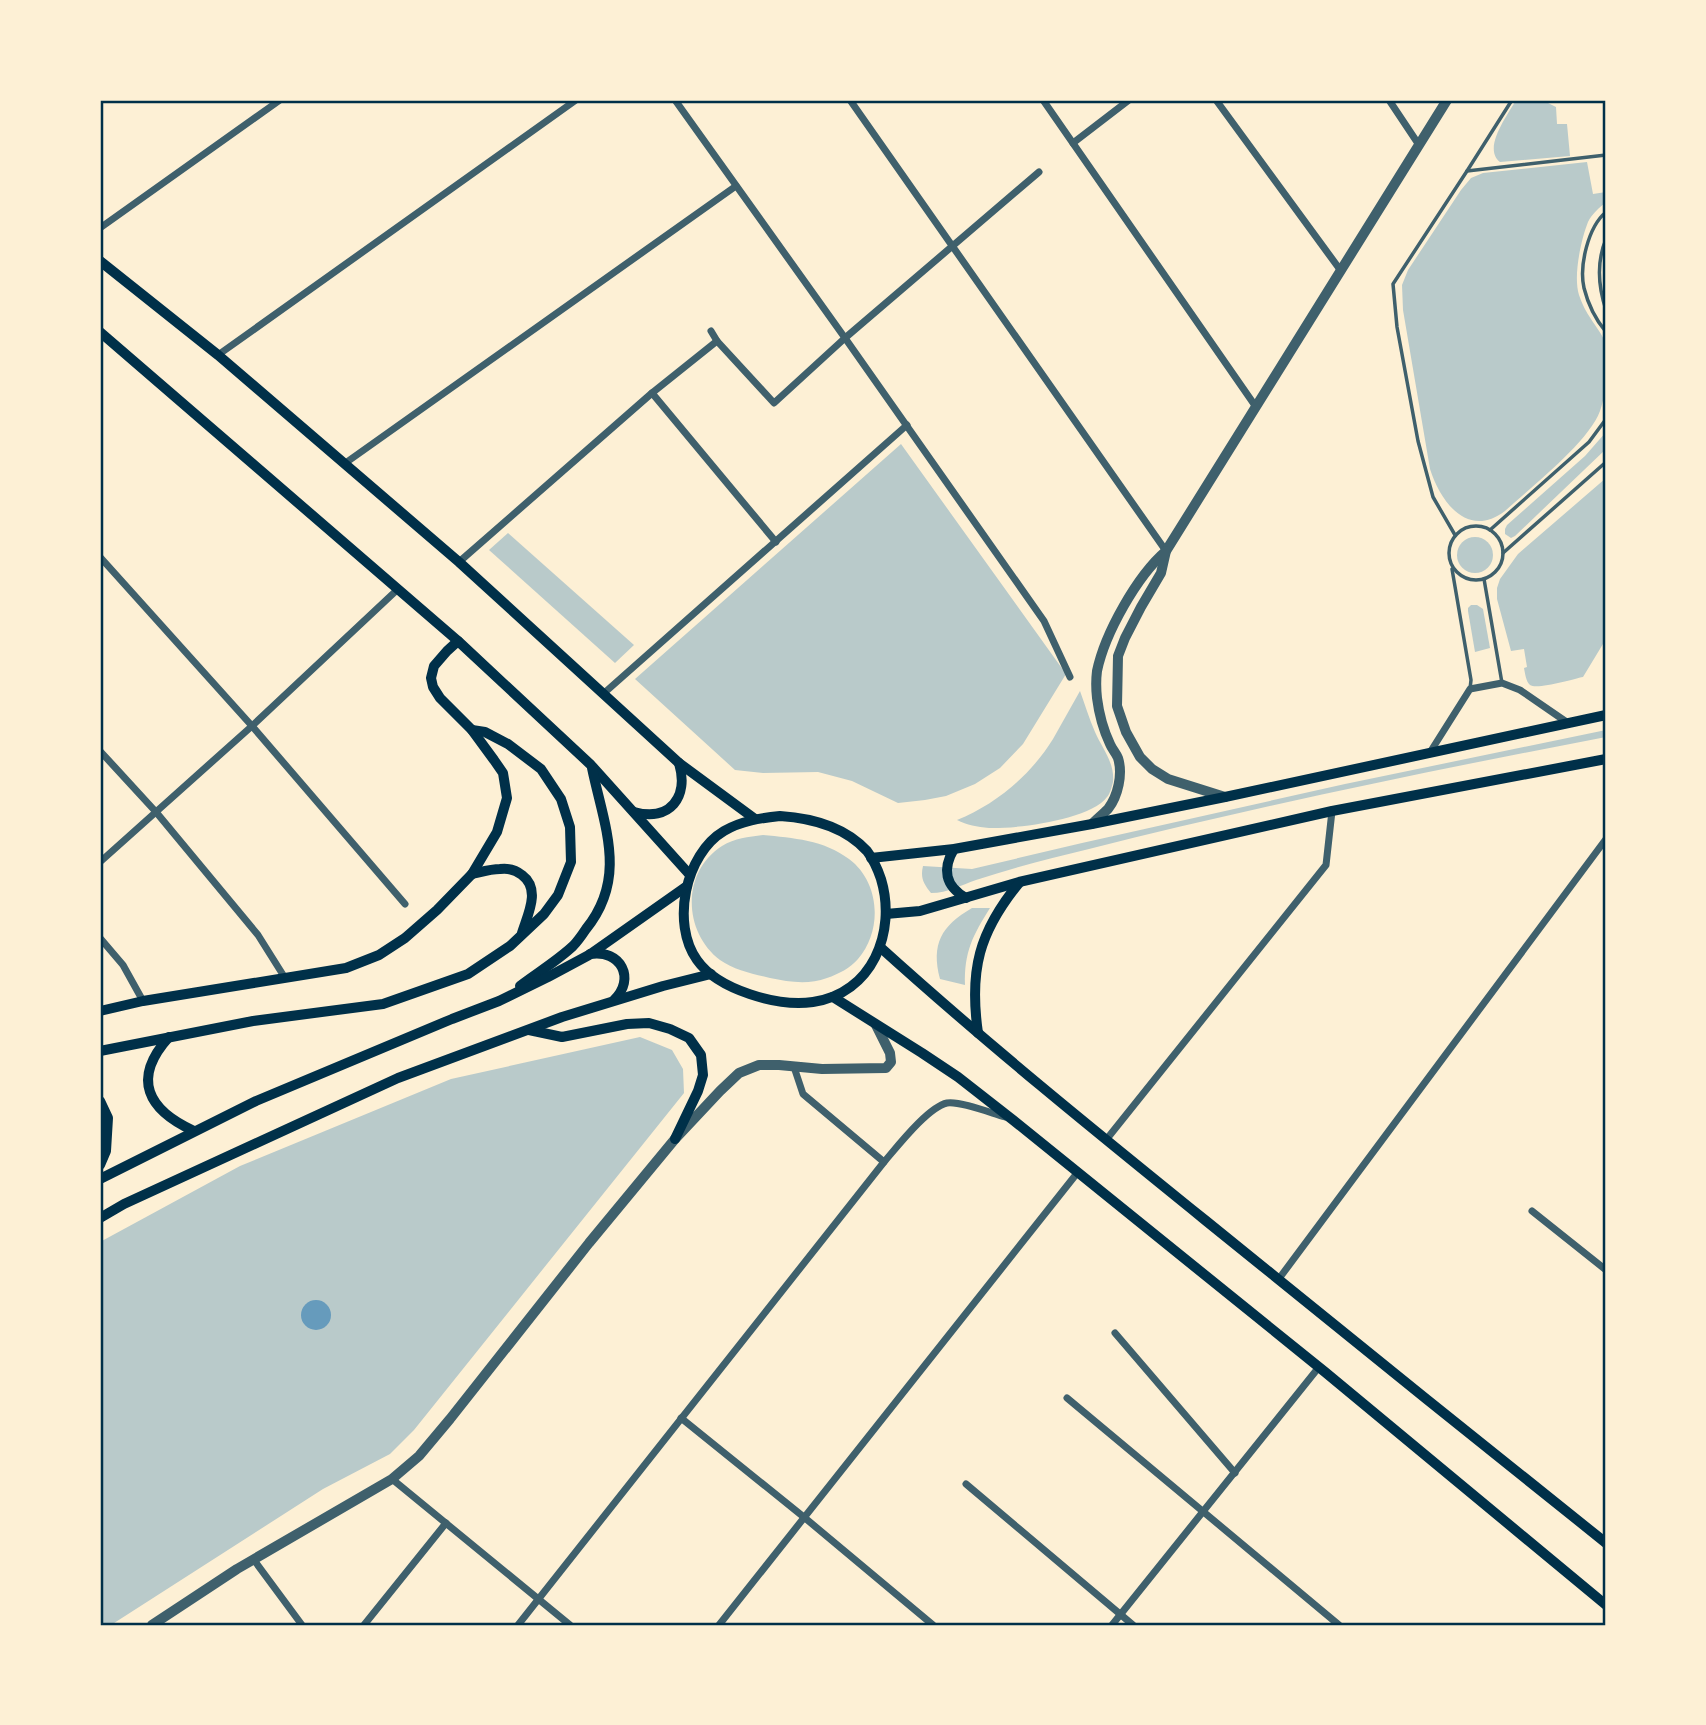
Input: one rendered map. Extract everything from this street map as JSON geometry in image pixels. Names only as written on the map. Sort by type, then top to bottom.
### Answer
[{"type":"main road","points":[[100,261],[218,355],[459,562],[679,764],[755,819]]},
{"type":"main road","points":[[100,332],[398,589],[591,765],[690,874]]},
{"type":"main road","points":[[100,1012],[143,1001],[346,968],[379,955],[405,938],[438,910],[472,874],[497,832],[507,798],[503,774],[472,730],[440,698],[433,687],[431,678],[434,666],[457,642]]},
{"type":"main road","points":[[871,858],[954,849],[1092,824],[1606,715]]},
{"type":"main road","points":[[100,1051],[253,1021],[383,1004],[468,974],[510,946],[544,915],[558,895],[571,862],[570,827],[561,799],[541,769],[508,744],[485,732],[472,730]]},
{"type":"main road","points":[[886,914],[920,911],[1019,882],[1332,811],[1606,759]]},
{"type":"main road","points":[[632,811],[646,815],[661,813],[673,805],[681,792],[683,778],[679,764]]},
{"type":"main road","points":[[499,1002],[573,946],[595,918],[609,888],[610,859],[606,829],[591,765]]},
{"type":"main road","points":[[780,816],[802,818],[824,824],[852,838],[871,858],[885,892],[884,931],[872,964],[846,992],[813,1002],[790,1002],[759,997],[737,989],[710,974],[696,959],[685,923],[687,886],[698,859],[722,832],[755,819],[780,816]]},
{"type":"main road","points":[[954,849],[948,859],[947,871],[950,883],[957,893],[966,898]]},
{"type":"main road","points":[[472,874],[501,869],[515,870],[525,876],[532,888],[532,902],[521,935]]},
{"type":"main road","points":[[978,1033],[974,1006],[979,952],[995,915],[1019,882]]},
{"type":"main road","points":[[100,1180],[256,1101],[499,1002],[589,955],[687,886]]},
{"type":"main road","points":[[880,947],[951,1011],[1106,1140],[1606,1543]]},
{"type":"main road","points":[[589,955],[606,954],[620,963],[625,979],[624,987],[614,1000]]},
{"type":"main road","points":[[100,1218],[124,1204],[398,1077],[614,1000],[710,974]]},
{"type":"main road","points":[[833,997],[958,1077],[1013,1120],[1319,1367],[1606,1605]]},
{"type":"main road","points":[[526,1030],[562,1037],[627,1024],[649,1023],[689,1038],[701,1055],[703,1075],[675,1139]]},
{"type":"main road","points":[[169,1037],[152,1061],[148,1086],[153,1100],[162,1111],[176,1123],[194,1131]]},
{"type":"main road","points":[[100,1101],[108,1118],[106,1151],[100,1165]]},
{"type":"street","points":[[100,228],[280,100]]},
{"type":"street","points":[[218,355],[576,100]]},
{"type":"street","points":[[675,100],[1044,621],[1070,677]]},
{"type":"street","points":[[850,100],[1166,551],[1161,573],[1135,617],[1118,656],[1117,706],[1126,732],[1140,757],[1152,769],[1168,779],[1224,797]]},
{"type":"street","points":[[1043,100],[1256,407]]},
{"type":"street","points":[[1073,143],[1129,100]]},
{"type":"street","points":[[1216,100],[1340,271]]},
{"type":"street","points":[[1389,100],[1419,145]]},
{"type":"street","points":[[1092,824],[1115,798],[1119,785],[1118,757],[1101,719],[1097,673],[1108,640],[1125,604],[1152,564],[1166,551],[1447,100]]},
{"type":"street","points":[[711,331],[774,403],[845,338],[1039,172]]},
{"type":"street","points":[[344,464],[736,186]]},
{"type":"street","points":[[459,562],[652,393],[717,341]]},
{"type":"street","points":[[652,393],[776,542]]},
{"type":"street","points":[[603,694],[907,425]]},
{"type":"street","points":[[100,558],[252,726],[405,904]]},
{"type":"street","points":[[100,862],[252,726],[398,589]]},
{"type":"street","points":[[1429,754],[1471,689],[1502,683],[1520,690],[1568,723]]},
{"type":"street","points":[[100,751],[156,812],[258,935],[285,978]]},
{"type":"street","points":[[1106,1140],[1326,865],[1332,811]]},
{"type":"street","points":[[1278,1280],[1606,839]]},
{"type":"street","points":[[100,938],[123,965],[143,1001]]},
{"type":"street","points":[[152,1625],[237,1569],[392,1479],[419,1456],[675,1139],[739,1073],[759,1065],[822,1069],[886,1068],[891,1062],[890,1053],[876,1026]]},
{"type":"street","points":[[794,1067],[803,1094],[884,1162]]},
{"type":"street","points":[[518,1625],[884,1162],[931,1111],[947,1103],[967,1105],[1013,1120]]},
{"type":"street","points":[[722,1624],[1078,1172]]},
{"type":"street","points":[[1532,1211],[1606,1270]]},
{"type":"street","points":[[1115,1333],[1235,1473]]},
{"type":"street","points":[[1112,1625],[1319,1367]]},
{"type":"street","points":[[1067,1398],[1339,1625]]},
{"type":"street","points":[[681,1419],[933,1625]]},
{"type":"street","points":[[392,1479],[569,1625]]},
{"type":"street","points":[[966,1484],[1133,1625]]},
{"type":"street","points":[[365,1625],[446,1523]]},
{"type":"street","points":[[254,1560],[302,1625]]},
{"type":"lane","points":[[1455,535],[1433,497],[1418,441],[1397,327],[1393,284],[1511,100]]},
{"type":"lane","points":[[1467,171],[1606,155]]},
{"type":"lane","points":[[1606,212],[1591,233],[1586,248],[1583,284],[1587,299],[1606,332]]},
{"type":"lane","points":[[1606,239],[1601,251],[1598,281],[1606,310]]},
{"type":"lane","points":[[1490,530],[1589,442],[1606,419]]},
{"type":"lane","points":[[1503,553],[1606,462]]},
{"type":"lane","points":[[1452,567],[1457,574],[1475,581],[1493,575],[1499,568],[1503,553],[1500,540],[1490,530],[1470,526],[1455,535],[1448,550],[1471,689]]},
{"type":"lane","points":[[1484,579],[1502,683]]},
{"type":"shaded area","points":[[1516,100],[1542,100],[1556,107],[1557,124],[1567,124],[1570,156],[1500,162],[1495,156],[1495,140]]},
{"type":"shaded area","points":[[1587,162],[1593,194],[1606,192],[1606,202],[1592,216],[1585,230],[1577,278],[1581,302],[1605,342],[1607,376],[1600,411],[1584,437],[1572,450],[1505,511],[1492,519],[1468,519],[1449,505],[1430,469],[1403,310],[1402,285],[1408,270],[1471,178],[1483,173]]},
{"type":"shaded area","points":[[1606,432],[1606,449],[1515,536],[1511,538],[1505,534],[1507,525],[1585,456]]},
{"type":"shaded area","points":[[901,444],[1066,674],[1023,744],[1000,768],[975,784],[946,796],[898,803],[852,781],[818,772],[763,773],[735,770],[635,679]]},
{"type":"shaded area","points":[[1606,478],[1606,639],[1583,677],[1547,685],[1530,685],[1524,668],[1527,667],[1524,649],[1511,651],[1497,599],[1500,579],[1518,554]]},
{"type":"shaded area","points":[[508,533],[634,645],[615,663],[489,550]]},
{"type":"shaded area","points":[[1475,537],[1488,542],[1493,555],[1488,568],[1475,573],[1462,568],[1457,555],[1462,542]]},
{"type":"shaded area","points":[[1471,605],[1483,609],[1490,648],[1475,652],[1468,611]]},
{"type":"shaded area","points":[[1080,691],[1112,768],[1113,782],[1107,797],[1085,812],[1034,825],[989,828],[957,820],[985,806],[1023,777],[1053,739]]},
{"type":"shaded area","points":[[1606,730],[1606,737],[1347,789],[1153,833],[1018,867],[943,892],[931,893],[922,877],[923,866],[972,869],[1345,784]]},
{"type":"shaded area","points":[[763,835],[808,841],[829,848],[849,859],[867,880],[874,907],[872,934],[858,959],[844,970],[827,978],[806,982],[784,981],[757,975],[720,960],[699,934],[692,902],[699,871],[709,857],[722,846],[747,837]]},
{"type":"shaded area","points":[[972,908],[990,908],[971,944],[966,963],[965,985],[940,979],[937,956],[941,937],[953,922]]},
{"type":"shaded area","points":[[640,1037],[672,1050],[683,1069],[684,1093],[414,1430],[390,1454],[323,1489],[111,1625],[100,1625],[100,1242],[240,1166],[451,1079]]},
{"type":"water","points":[[316,1300],[327,1304],[331,1315],[327,1326],[316,1330],[305,1326],[301,1315],[305,1304]]}]
